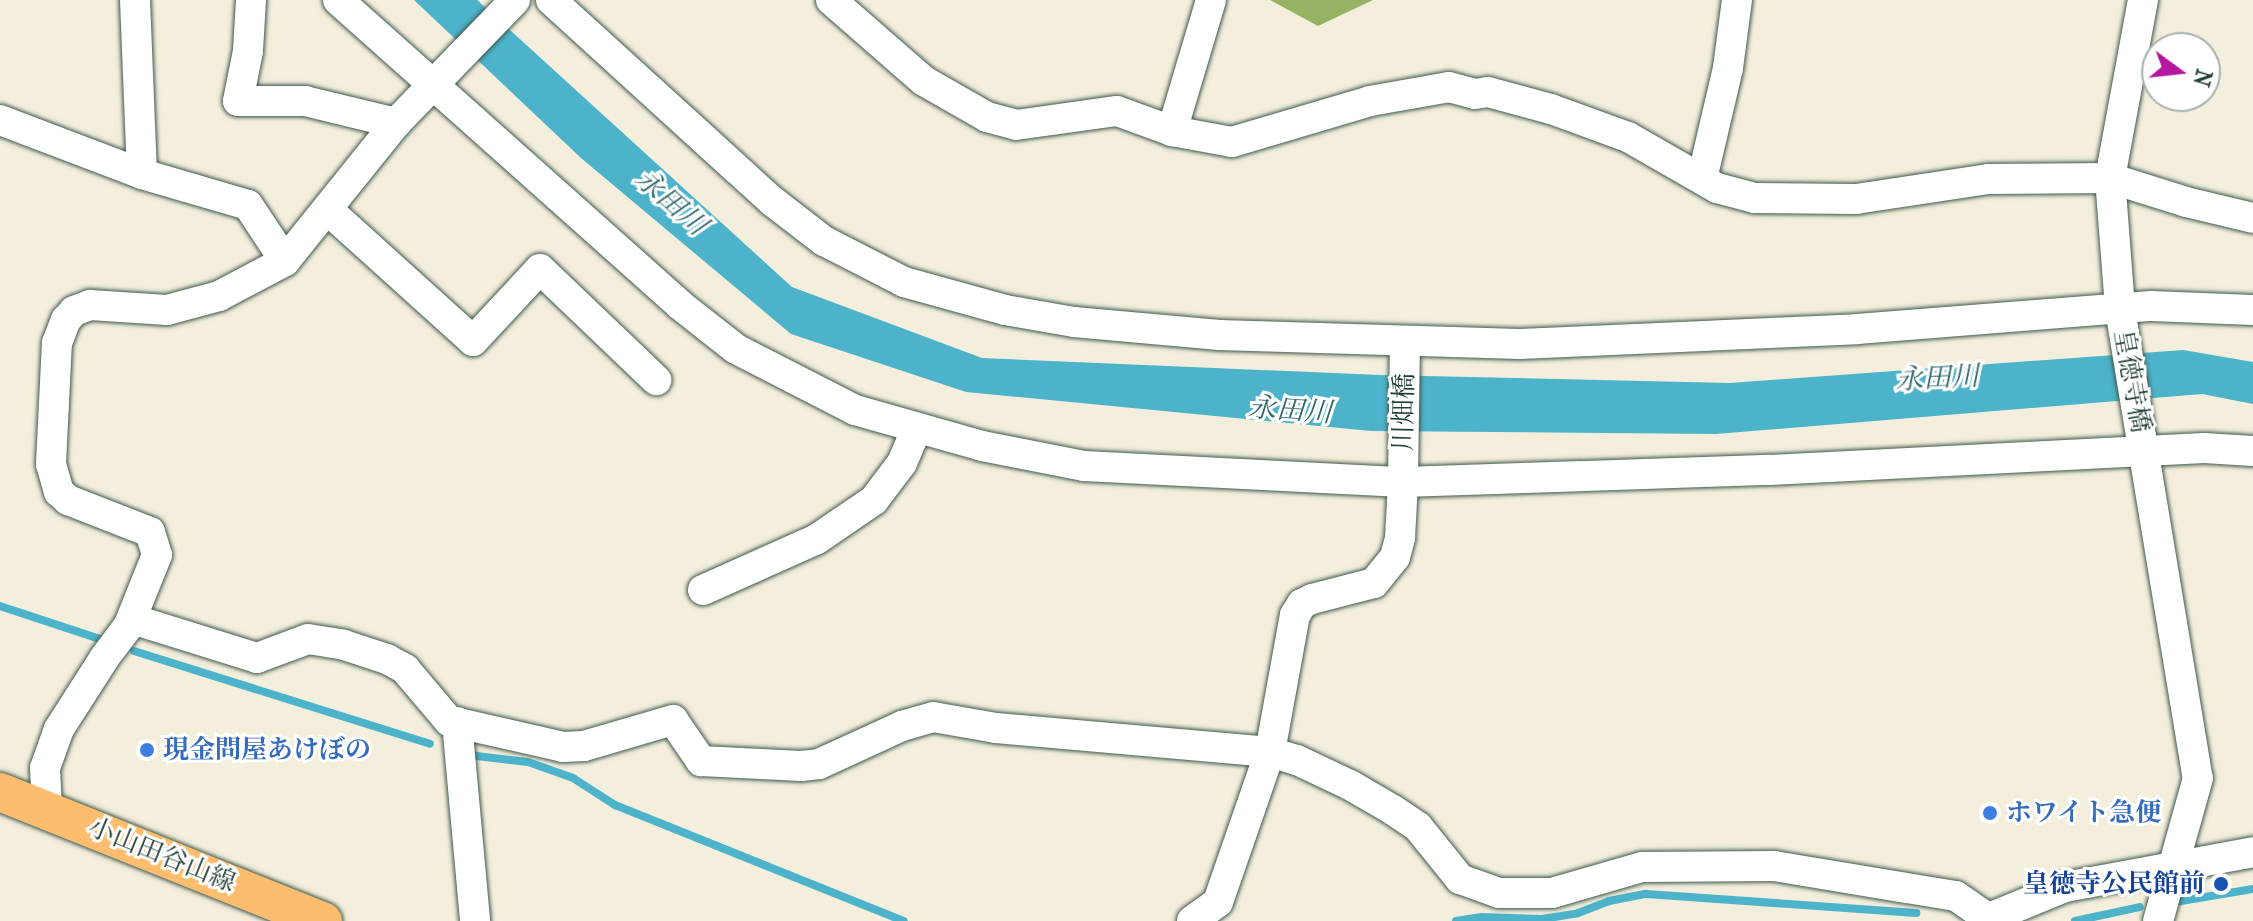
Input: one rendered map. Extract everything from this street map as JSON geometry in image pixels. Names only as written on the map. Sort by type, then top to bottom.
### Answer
[{"type":"main road","name":"小山田谷山線","points":[[0,792],[323,921]]},
{"type":"street","points":[[135,0],[142,174]]},
{"type":"street","points":[[251,0],[248,51],[238,101],[305,101],[396,123]]},
{"type":"street","points":[[338,0],[680,305],[736,349],[855,410],[916,430],[1084,466],[1403,482],[2145,454],[2204,448],[2253,451]]},
{"type":"street","points":[[47,809],[45,768],[59,729],[132,619],[157,555],[150,532],[68,500],[59,492],[54,480],[51,464],[57,343],[66,320],[74,311],[90,305],[167,310],[219,296],[285,261],[396,123],[515,0]]},
{"type":"street","points":[[551,0],[772,201],[824,241],[904,282],[950,298],[1074,322],[1219,335],[1520,344],[1780,332],[2151,306],[2253,310]]},
{"type":"street","points":[[831,0],[924,81],[987,117],[1016,125],[1117,111],[1172,131],[1232,142],[1256,138],[1370,101],[1449,87],[1475,94],[1488,92],[1551,109],[1628,137],[1717,188],[1755,198],[1856,199],[1988,179],[2110,178],[2186,202],[2253,218]]},
{"type":"street","points":[[1172,131],[1211,0]]},
{"type":"street","points":[[1702,179],[1728,68],[1737,0]]},
{"type":"street","name":"皇徳寺橋","points":[[2143,0],[2110,178],[2120,309],[2198,778],[2158,921]]},
{"type":"street","points":[[0,120],[142,174],[248,205],[285,261]]},
{"type":"street","points":[[328,210],[473,341],[540,269],[656,380]]},
{"type":"street","name":"川畑橋","points":[[1192,921],[1218,902],[1270,752],[1295,615],[1302,604],[1312,599],[1361,588],[1385,573],[1400,538],[1405,342]]},
{"type":"street","points":[[703,590],[817,539],[874,500],[902,463],[916,430]]},
{"type":"street","points":[[132,619],[257,658],[308,639],[358,650],[405,669],[449,721],[563,747],[584,746],[673,720],[701,761],[801,766],[819,764],[902,726],[933,717],[1011,730],[1270,752],[1337,778],[1393,810],[1418,827],[1460,879],[1499,893],[1552,893],[1642,867],[1673,864],[1774,866],[1956,896],[1985,920],[2065,887],[2253,852]]},
{"type":"street","points":[[457,722],[475,921]]},
{"type":"green space","points":[[1270,0],[1373,0],[1318,26]]},
{"type":"water","name":"永田川","points":[[414,0],[477,0],[792,287],[982,358],[1379,375],[1730,383],[2183,350],[2253,362],[2253,404],[2202,394],[1716,434],[1371,431],[966,392],[791,334],[581,158]]},
{"type":"waterway","points":[[0,606],[103,640]]},
{"type":"waterway","points":[[134,651],[430,744]]},
{"type":"waterway","points":[[468,755],[528,762],[573,778],[615,805],[904,921]]},
{"type":"waterway","points":[[2175,902],[2253,889]]},
{"type":"waterway","points":[[1456,921],[1482,917],[1542,919],[1578,913],[1609,901],[1646,894],[1916,913]]},
{"type":"waterway","points":[[2075,921],[2140,907]]},
{"type":"place","name":"現金問屋あけぼの","points":[[147,750]]},
{"type":"place","name":"ホワイト急便","points":[[1990,813]]},
{"type":"place","name":"皇徳寺公民館前","points":[[2221,884]]}]
